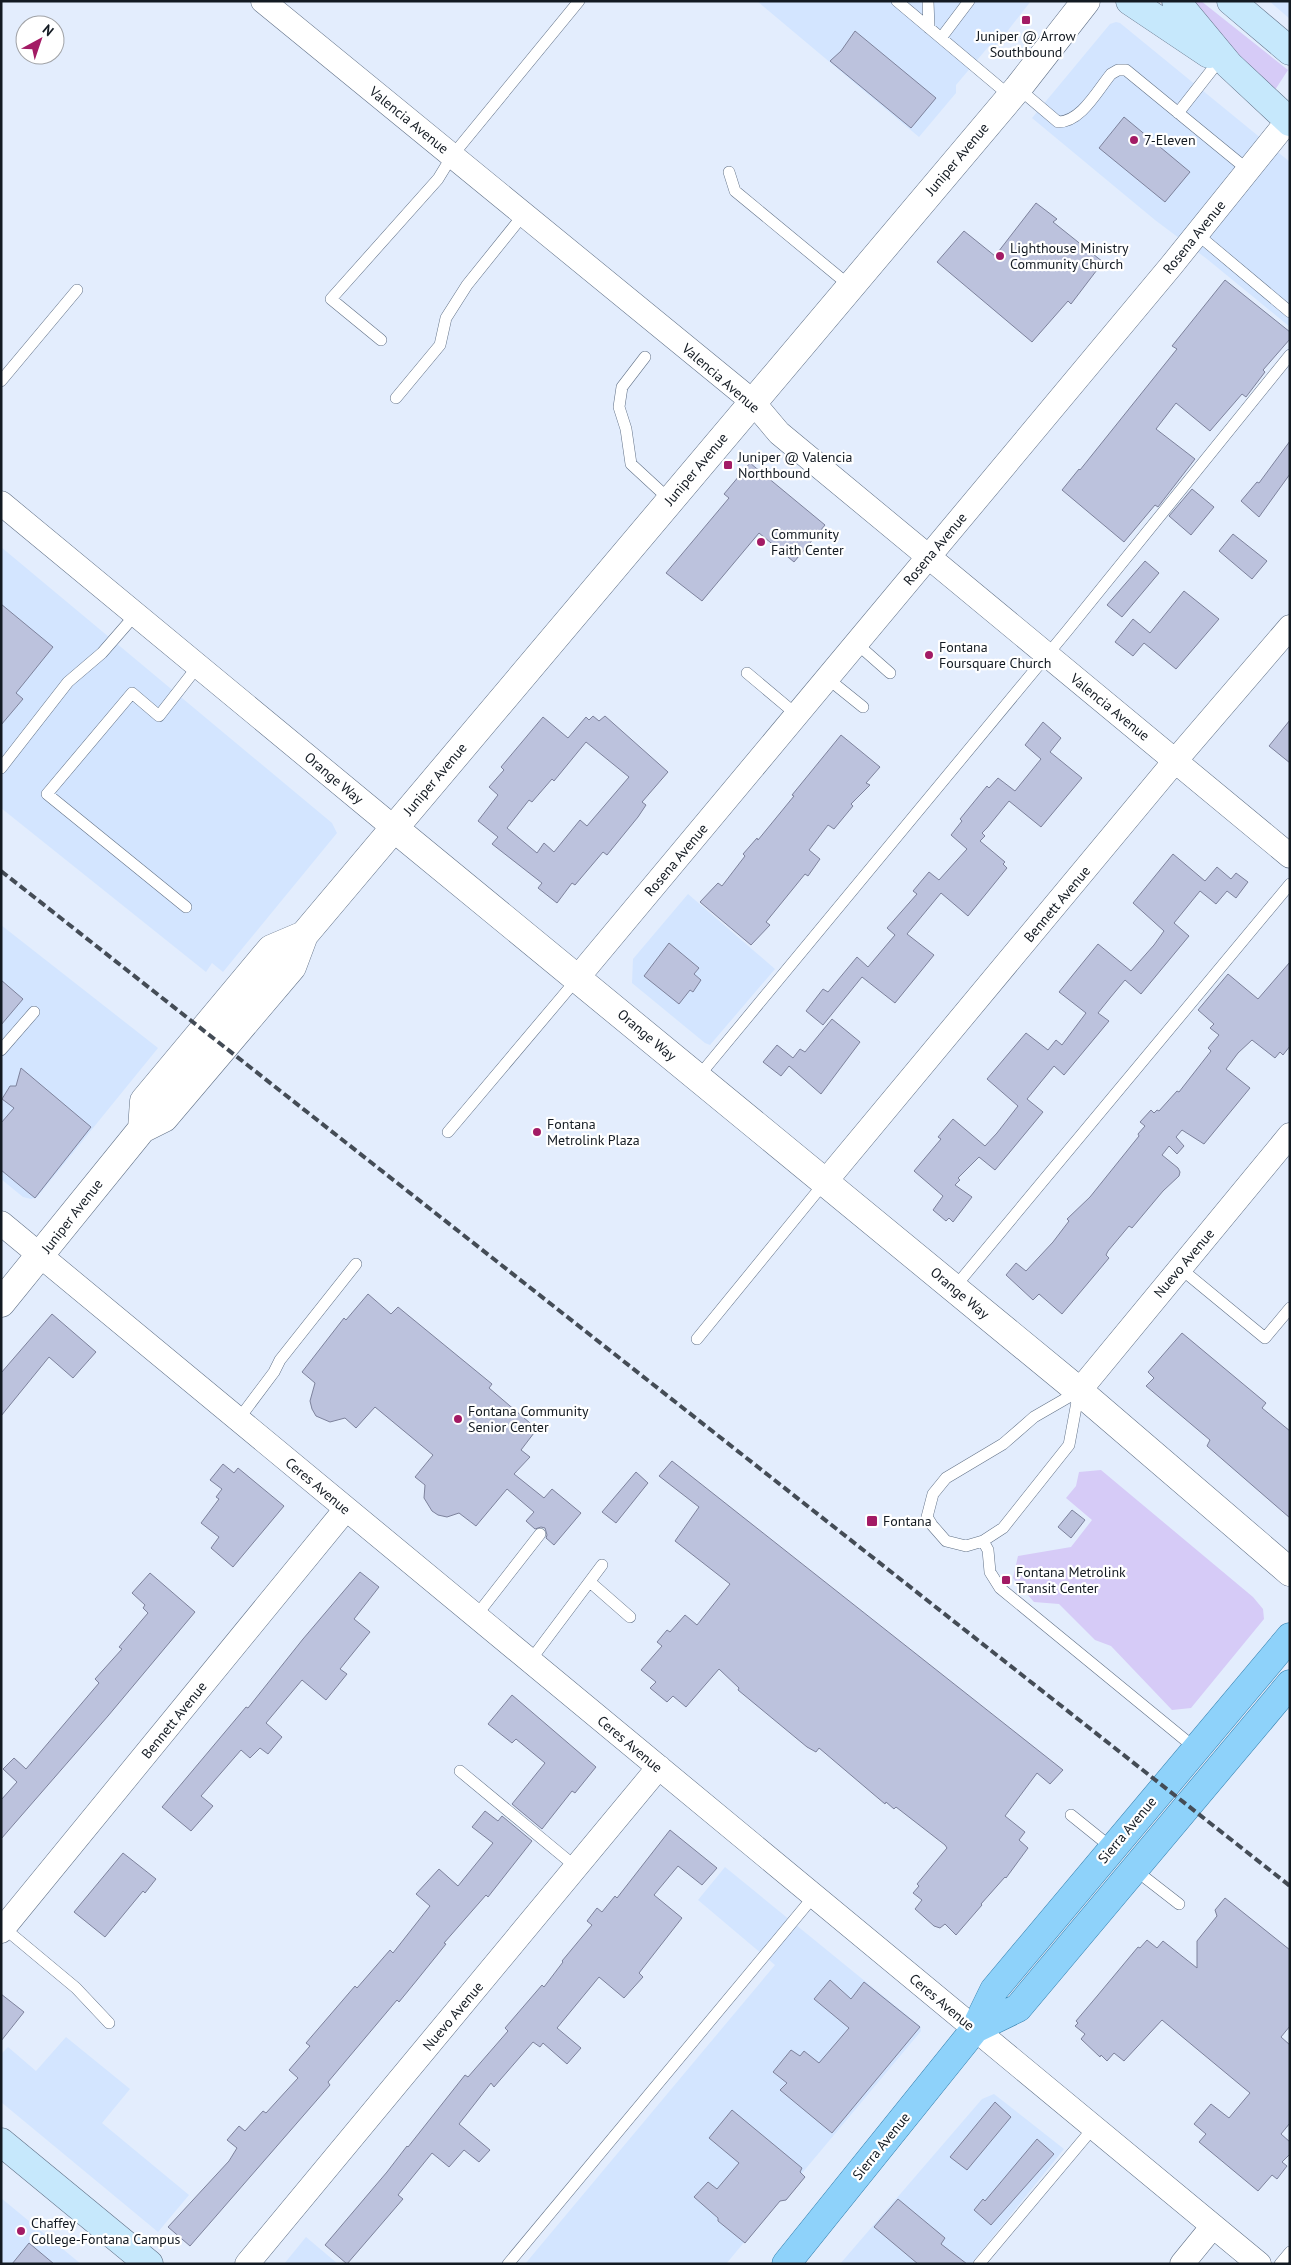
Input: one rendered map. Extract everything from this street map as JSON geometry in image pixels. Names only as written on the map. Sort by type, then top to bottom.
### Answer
[{"type":"main road","points":[[1130,1],[1227,64]]},
{"type":"main road","points":[[1176,1],[1227,64],[1289,120]]},
{"type":"main road","points":[[1231,1],[1290,51]]},
{"type":"main road","name":"Sierra Avenue","points":[[786,2264],[976,2029],[994,1990],[1290,1637]]},
{"type":"main road","name":"Sierra Avenue","points":[[976,2029],[1018,2008],[1290,1684]]},
{"type":"main road","points":[[1,2142],[149,2264]]},
{"type":"street","name":"Valencia Avenue","points":[[263,1],[752,401],[779,432],[1290,856]]},
{"type":"street","name":"Juniper Avenue","points":[[1,1303],[142,1129],[164,1118],[292,967],[304,935],[1014,92],[1086,1]]},
{"type":"street","name":"Rosena Avenue","points":[[578,977],[1197,234],[1289,120]]},
{"type":"street","name":"Orange Way","points":[[1,503],[954,1288],[1290,1572]]},
{"type":"street","name":"Bennett Avenue","points":[[825,1182],[1175,761],[1290,627]]},
{"type":"street","name":"Nuevo Avenue","points":[[1078,1391],[1290,1135]]},
{"type":"street","name":"Ceres Avenue","points":[[1,1224],[1259,2264]]},
{"type":"street","name":"Bennett Avenue","points":[[3,1929],[346,1509]]},
{"type":"street","name":"Nuevo Avenue","points":[[247,2264],[659,1767]]},
{"type":"street","points":[[1182,2264],[1214,2226]]},
{"type":"lane","points":[[381,340],[332,299],[438,179],[452,156],[579,1]]},
{"type":"lane","points":[[897,1],[942,38],[1014,92],[1058,122],[1065,122],[1075,118],[1111,74],[1118,70],[1126,70],[1248,170]]},
{"type":"lane","points":[[928,1],[929,28]]},
{"type":"lane","points":[[942,38],[969,1]]},
{"type":"lane","points":[[1178,113],[1227,64]]},
{"type":"lane","points":[[729,172],[735,191],[850,286]]},
{"type":"lane","points":[[396,398],[440,345],[446,318],[467,284],[524,214]]},
{"type":"lane","points":[[1197,234],[1290,312]]},
{"type":"lane","points":[[1,381],[77,290]]},
{"type":"lane","points":[[698,1077],[1047,655],[1290,355]]},
{"type":"lane","points":[[645,357],[622,387],[618,407],[626,429],[631,464],[670,500]]},
{"type":"lane","points":[[1,768],[68,682],[102,653],[136,614]]},
{"type":"lane","points":[[856,643],[890,673]]},
{"type":"lane","points":[[186,907],[47,794],[132,693],[159,716],[198,666]]},
{"type":"lane","points":[[747,673],[797,715]]},
{"type":"lane","points":[[827,678],[862,707]]},
{"type":"lane","points":[[954,1288],[1290,884]]},
{"type":"lane","points":[[448,1132],[578,977]]},
{"type":"lane","points":[[1,1050],[34,1012]]},
{"type":"lane","points":[[697,1339],[825,1182]]},
{"type":"lane","points":[[238,1420],[274,1372],[280,1360],[356,1264]]},
{"type":"lane","points":[[1180,1268],[1266,1338],[1290,1308]]},
{"type":"lane","points":[[1078,1391],[1070,1445],[1003,1528],[983,1541],[966,1546],[946,1541],[932,1525],[928,1517],[933,1494],[946,1478],[1003,1444],[1034,1417],[1078,1391]]},
{"type":"lane","points":[[476,1616],[540,1534]]},
{"type":"lane","points":[[983,1541],[988,1550],[990,1572],[1000,1588],[1195,1748]]},
{"type":"lane","points":[[530,1661],[602,1565]]},
{"type":"lane","points":[[590,1582],[630,1617]]},
{"type":"lane","points":[[460,1771],[576,1867]]},
{"type":"lane","points":[[1071,1815],[1112,1848]]},
{"type":"lane","points":[[1134,1869],[1179,1904]]},
{"type":"lane","points":[[508,2264],[814,1896]]},
{"type":"lane","points":[[3,1929],[76,1988],[109,2023]]},
{"type":"lane","points":[[979,2264],[1094,2127]]},
{"type":"lane","points":[[1280,2264],[1290,2252]]},
{"type":"shaded area","points":[[757,1],[1031,1],[995,47],[989,46],[956,85],[956,93],[919,137]]},
{"type":"shaded area","points":[[1192,1],[1201,1],[1288,70],[1275,90],[1259,81]]},
{"type":"shaded area","points":[[1269,1],[1290,1],[1290,19]]},
{"type":"shaded area","points":[[1120,23],[1290,162],[1290,327],[1207,259],[1155,220],[1032,118],[1110,24]]},
{"type":"shaded area","points":[[1,547],[332,823],[337,833],[223,972],[212,963],[206,972],[1,808]]},
{"type":"shaded area","points":[[688,894],[775,969],[710,1045],[705,1043],[632,983],[633,959]]},
{"type":"shaded area","points":[[1,925],[158,1048],[37,1197],[31,1199],[23,1197],[1,1179]]},
{"type":"shaded area","points":[[1101,1470],[1253,1597],[1263,1609],[1264,1619],[1191,1708],[1172,1710],[1111,1646],[1095,1640],[1059,1604],[1034,1602],[1013,1578],[1018,1556],[1071,1547],[1092,1520],[1066,1498],[1076,1486],[1079,1472]]},
{"type":"shaded area","points":[[725,1867],[920,2026],[921,2031],[726,2264],[525,2264],[775,1965],[698,1900]]},
{"type":"shaded area","points":[[66,2037],[130,2089],[102,2123],[189,2195],[158,2232],[1,2102],[1,2054],[8,2047],[36,2071]]},
{"type":"shaded area","points":[[994,2094],[1064,2149],[971,2264],[840,2264],[982,2099]]},
{"type":"shaded area","name":"Chaffey College-Fontana Campus","points":[[1,2198],[81,2264],[1,2264]]},
{"type":"shaded area","points":[[306,2237],[338,2264],[284,2264]]},
{"type":"building","points":[[855,31],[936,98],[911,128],[830,61],[841,51]]},
{"type":"building","points":[[1124,117],[1190,172],[1165,202],[1099,148]]},
{"type":"building","points":[[1036,203],[1057,219],[1053,222],[1103,262],[1071,304],[1068,301],[1032,342],[937,262],[964,231],[995,256]]},
{"type":"building","points":[[1225,280],[1290,332],[1290,339],[1263,370],[1265,372],[1246,397],[1242,394],[1210,431],[1176,403],[1156,429],[1195,459],[1158,507],[1155,505],[1124,542],[1062,490],[1177,349],[1172,346]]},
{"type":"building","points":[[1290,441],[1290,474],[1259,517],[1241,501],[1257,482],[1259,483]]},
{"type":"building","points":[[750,463],[825,525],[794,562],[759,533],[702,601],[666,573],[729,498],[724,494]]},
{"type":"building","points":[[1192,489],[1214,507],[1191,535],[1169,516]]},
{"type":"building","points":[[1233,534],[1267,561],[1252,579],[1219,551]]},
{"type":"building","points":[[1145,561],[1159,573],[1122,617],[1107,605]]},
{"type":"building","points":[[1184,591],[1219,619],[1176,669],[1144,643],[1133,656],[1115,642],[1133,619],[1150,633]]},
{"type":"building","points":[[1,604],[53,647],[16,693],[23,699],[1,725]]},
{"type":"building","points":[[593,716],[599,721],[605,716],[668,772],[642,802],[646,805],[607,855],[603,852],[575,885],[572,883],[557,903],[538,888],[542,883],[492,844],[498,837],[478,821],[498,795],[489,787],[504,770],[501,767],[543,717],[568,738],[586,717],[589,720]],"holes":[[[586,742],[629,777],[587,826],[580,820],[554,852],[544,843],[537,853],[507,828],[529,800],[532,802],[552,779],[554,781]]]},
{"type":"building","points":[[1290,720],[1290,763],[1269,746]]},
{"type":"building","points":[[1043,722],[1061,738],[1050,752],[1082,778],[1041,827],[1009,801],[982,833],[985,836],[980,841],[1005,862],[1003,864],[1007,868],[968,916],[941,893],[907,934],[934,955],[895,1003],[862,977],[823,1025],[806,1011],[823,989],[828,992],[857,957],[868,967],[895,935],[887,928],[917,894],[913,891],[929,872],[939,880],[967,849],[951,835],[962,821],[960,819],[987,786],[989,788],[998,778],[1015,791],[1041,759],[1025,745]]},
{"type":"building","points":[[841,735],[880,767],[866,783],[870,785],[851,804],[853,806],[834,829],[828,825],[809,850],[820,859],[808,876],[805,874],[766,922],[770,925],[751,945],[700,902],[718,883],[722,886],[745,856],[743,854],[757,838],[758,840]]},
{"type":"building","points":[[1173,854],[1205,881],[1217,867],[1231,879],[1236,873],[1248,882],[1236,898],[1227,891],[1216,904],[1200,891],[1174,923],[1189,936],[1141,994],[1125,980],[1098,1013],[1109,1021],[1064,1075],[1054,1066],[1027,1099],[1043,1112],[995,1170],[979,1157],[958,1178],[960,1180],[955,1185],[972,1197],[953,1222],[949,1218],[946,1221],[933,1210],[943,1196],[914,1171],[941,1139],[938,1137],[953,1119],[985,1146],[997,1133],[1018,1106],[987,1079],[1026,1033],[1048,1050],[1056,1040],[1062,1045],[1086,1013],[1059,992],[1098,944],[1131,971],[1154,945],[1164,931],[1133,903]]},
{"type":"building","points":[[669,943],[699,968],[694,974],[701,980],[693,992],[690,990],[679,1004],[644,976]]},
{"type":"building","points":[[1290,962],[1290,1046],[1283,1055],[1280,1052],[1275,1058],[1252,1040],[1238,1053],[1226,1069],[1250,1088],[1204,1144],[1182,1130],[1176,1137],[1184,1146],[1177,1154],[1169,1146],[1162,1155],[1178,1168],[1179,1176],[1163,1191],[1132,1228],[1129,1226],[1108,1251],[1106,1255],[1109,1258],[1062,1314],[1039,1294],[1033,1300],[1006,1275],[1016,1263],[1026,1271],[1053,1242],[1069,1221],[1067,1219],[1090,1197],[1139,1136],[1138,1134],[1145,1126],[1140,1122],[1151,1110],[1154,1113],[1157,1110],[1159,1111],[1177,1091],[1179,1092],[1211,1051],[1208,1048],[1219,1035],[1210,1028],[1214,1024],[1198,1010],[1228,974],[1258,999]]},
{"type":"building","points":[[1,980],[23,999],[1,1025]]},
{"type":"building","points":[[832,1019],[860,1042],[821,1094],[789,1066],[781,1076],[763,1062],[777,1045],[793,1058],[800,1049],[805,1052]]},
{"type":"building","points":[[21,1068],[91,1127],[35,1198],[1,1170],[1,1123],[14,1108],[2,1099],[10,1086],[16,1086]]},
{"type":"building","name":"Fontana Community Senior Center","points":[[368,1294],[391,1314],[398,1307],[492,1384],[489,1388],[537,1429],[521,1450],[530,1457],[514,1474],[544,1498],[552,1489],[581,1513],[554,1545],[546,1538],[545,1528],[535,1529],[526,1521],[534,1512],[507,1489],[476,1526],[459,1513],[447,1517],[432,1511],[424,1498],[425,1485],[415,1477],[433,1455],[375,1407],[356,1428],[345,1418],[330,1422],[316,1416],[310,1401],[315,1383],[302,1372],[344,1318],[346,1320]]},
{"type":"building","points":[[52,1314],[96,1352],[73,1378],[49,1357],[1,1416],[1,1373]]},
{"type":"building","points":[[1182,1333],[1266,1403],[1262,1408],[1290,1431],[1290,1518],[1207,1446],[1210,1440],[1146,1386],[1154,1378],[1148,1372]]},
{"type":"building","points":[[672,1461],[1063,1770],[1050,1784],[1037,1773],[1005,1816],[1025,1832],[1019,1840],[1028,1848],[1006,1878],[981,1904],[956,1935],[945,1924],[940,1928],[934,1926],[915,1909],[922,1900],[913,1893],[919,1886],[917,1884],[947,1848],[945,1845],[896,1807],[894,1809],[886,1802],[885,1804],[819,1748],[816,1752],[807,1747],[738,1690],[739,1688],[719,1669],[686,1707],[673,1696],[667,1702],[650,1688],[656,1682],[641,1670],[662,1646],[657,1642],[667,1630],[670,1632],[685,1615],[697,1625],[730,1584],[675,1541],[699,1507],[659,1476]]},
{"type":"building","points":[[223,1464],[234,1473],[238,1468],[284,1506],[233,1567],[211,1548],[219,1537],[201,1523],[219,1499],[216,1497],[222,1489],[210,1480]]},
{"type":"building","points":[[636,1472],[648,1483],[616,1523],[602,1512]]},
{"type":"building","points":[[1072,1510],[1085,1520],[1071,1538],[1058,1527]]},
{"type":"building","points":[[360,1572],[379,1587],[354,1619],[370,1632],[340,1669],[347,1674],[326,1700],[302,1680],[266,1723],[282,1737],[268,1754],[260,1748],[250,1758],[241,1750],[201,1796],[213,1806],[191,1831],[162,1807],[246,1707],[248,1708]]},
{"type":"building","points":[[150,1573],[195,1612],[1,1839],[1,1800],[17,1782],[3,1769],[14,1758],[26,1769],[99,1683],[95,1679],[122,1649],[119,1647],[148,1613],[143,1608],[145,1605],[132,1593]]},
{"type":"building","points":[[512,1695],[596,1767],[575,1793],[572,1791],[542,1829],[512,1804],[545,1763],[516,1739],[512,1743],[488,1724]]},
{"type":"building","points":[[485,1811],[498,1821],[502,1816],[532,1841],[488,1897],[486,1895],[444,1943],[446,1944],[399,2002],[397,2000],[328,2082],[330,2085],[190,2246],[168,2227],[229,2161],[237,2148],[227,2140],[239,2126],[245,2131],[263,2111],[266,2113],[298,2078],[289,2070],[310,2046],[306,2043],[355,1986],[357,1988],[390,1950],[393,1953],[430,1906],[416,1894],[439,1869],[458,1886],[493,1843],[472,1827]]},
{"type":"building","points":[[670,1830],[717,1868],[702,1885],[678,1866],[654,1895],[682,1918],[639,1973],[643,1977],[624,1998],[599,1977],[557,2028],[581,2048],[567,2064],[543,2043],[540,2047],[533,2042],[494,2087],[491,2083],[459,2124],[490,2150],[479,2162],[464,2150],[449,2167],[432,2153],[398,2195],[403,2199],[347,2264],[325,2245],[408,2147],[465,2075],[468,2077],[508,2031],[505,2028],[542,1985],[544,1987],[562,1961],[592,1925],[587,1921],[597,1908],[602,1912],[615,1896],[617,1898]]},
{"type":"building","points":[[123,1853],[156,1879],[145,1893],[143,1891],[105,1937],[74,1912]]},
{"type":"building","points":[[1225,1898],[1290,1950],[1290,2026],[1281,2037],[1290,2045],[1290,2123],[1281,2134],[1290,2142],[1290,2154],[1282,2162],[1287,2166],[1277,2179],[1272,2175],[1258,2191],[1199,2142],[1206,2134],[1194,2124],[1211,2104],[1229,2118],[1250,2093],[1162,2020],[1124,2061],[1114,2053],[1107,2061],[1101,2055],[1100,2057],[1081,2039],[1085,2034],[1075,2026],[1078,2023],[1076,2021],[1138,1947],[1140,1948],[1147,1940],[1157,1948],[1163,1941],[1197,1968],[1197,1941],[1217,1916],[1215,1910]]},
{"type":"building","points":[[830,1980],[851,1999],[864,1982],[920,2027],[832,2133],[780,2090],[787,2083],[773,2072],[791,2050],[800,2056],[804,2051],[819,2063],[849,2028],[814,1999]]},
{"type":"building","points":[[1,1994],[24,2012],[1,2041]]},
{"type":"building","points":[[995,2102],[1011,2117],[967,2170],[950,2157]]},
{"type":"building","points":[[732,2110],[802,2168],[800,2172],[805,2177],[786,2200],[780,2201],[745,2243],[718,2221],[718,2218],[694,2197],[708,2182],[717,2189],[739,2163],[709,2138]]},
{"type":"building","points":[[1037,2139],[1054,2154],[991,2225],[974,2210],[983,2199],[985,2201]]},
{"type":"building","points":[[898,2199],[945,2238],[941,2244],[967,2264],[918,2264],[874,2227]]},
{"type":"building","points":[[29,2243],[54,2264],[12,2264]]},
{"type":"railway","points":[[1,871],[1290,1886]]},
{"type":"place","name":"Juniper @ Arrow Southbound","points":[[1026,20]]},
{"type":"place","name":"7-Eleven","points":[[1134,140]]},
{"type":"place","name":"Lighthouse Ministry Community Church","points":[[1000,256]]},
{"type":"place","name":"Juniper @ Valencia Northbound","points":[[728,465]]},
{"type":"place","name":"Community Faith Center","points":[[761,542]]},
{"type":"place","name":"Fontana Foursquare Church","points":[[929,655]]},
{"type":"place","name":"Fontana Metrolink Plaza","points":[[537,1132]]},
{"type":"place","name":"Fontana Community Senior Center","points":[[458,1419]]},
{"type":"place","name":"Fontana","points":[[872,1521]]},
{"type":"place","name":"Fontana Metrolink Transit Center","points":[[1006,1580]]},
{"type":"place","name":"Chaffey College-Fontana Campus","points":[[21,2231]]}]
